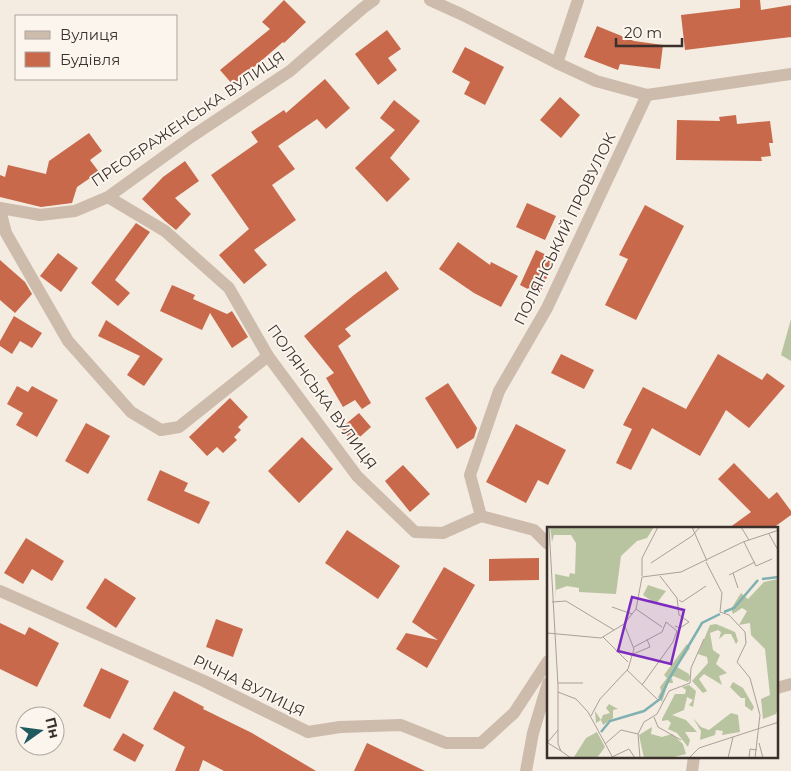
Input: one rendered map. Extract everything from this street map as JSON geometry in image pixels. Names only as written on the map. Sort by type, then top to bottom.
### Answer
[{"type":"street","name":"ПРЕОБРАЖЕНСЬКА ВУЛИЦЯ","points":[[268,356],[178,427],[161,430],[131,412],[68,341],[6,233],[0,209],[40,216],[75,211],[108,197],[191,137],[290,71],[374,0]]},
{"type":"street","points":[[430,0],[557,64],[596,81],[647,95],[791,74]]},
{"type":"street","points":[[557,64],[578,0]]},
{"type":"street","name":"ПОЛЯНСЬКИЙ ПРОВУЛОК","points":[[481,516],[470,475],[499,391],[547,308],[647,95]]},
{"type":"street","name":"ПОЛЯНСЬКА ВУЛИЦЯ","points":[[108,197],[165,231],[229,288],[268,356],[357,476],[415,532],[443,533],[481,516]]},
{"type":"street","points":[[481,516],[534,530],[547,543]]},
{"type":"street","name":"РІЧНА ВУЛИЦЯ","points":[[0,592],[204,681],[308,732],[340,727],[401,725],[446,743],[481,743],[514,713],[547,663]]},
{"type":"street","points":[[778,688],[791,684]]},
{"type":"street","points":[[526,771],[533,733],[547,686]]},
{"type":"street","points":[[692,771],[694,758]]},
{"type":"green space","points":[[791,319],[791,361],[781,355]]},
{"type":"building","points":[[284,0],[306,22],[284,43],[233,85],[220,70],[270,29],[262,22]]},
{"type":"building","points":[[740,0],[760,0],[761,10],[791,5],[791,37],[685,50],[681,15],[740,8]]},
{"type":"building","points":[[597,26],[634,41],[663,45],[660,69],[620,64],[618,70],[584,57]]},
{"type":"building","points":[[387,30],[401,49],[388,58],[397,70],[378,85],[355,54]]},
{"type":"building","points":[[465,47],[504,67],[485,105],[464,94],[470,82],[452,72]]},
{"type":"building","points":[[325,79],[350,108],[326,129],[317,119],[278,146],[295,169],[272,185],[296,220],[254,250],[267,265],[244,284],[219,255],[249,229],[211,175],[258,142],[251,132],[284,110],[286,113]]},
{"type":"building","points":[[560,97],[580,115],[561,138],[540,120]]},
{"type":"building","points":[[394,100],[420,121],[390,158],[410,179],[387,202],[355,168],[395,130],[380,118]]},
{"type":"building","points":[[736,115],[737,124],[770,121],[773,143],[769,143],[771,156],[761,157],[762,161],[676,160],[677,120],[720,121],[719,117]]},
{"type":"building","points":[[89,133],[102,151],[90,160],[99,172],[77,187],[72,203],[41,207],[0,197],[0,175],[5,177],[8,165],[46,174],[49,161]]},
{"type":"building","points":[[185,161],[199,181],[175,198],[191,214],[176,230],[142,199],[163,177]]},
{"type":"building","points":[[527,203],[556,216],[545,240],[516,227]]},
{"type":"building","points":[[645,205],[684,226],[636,320],[605,305],[628,259],[619,255]]},
{"type":"building","points":[[136,223],[150,232],[115,280],[130,293],[118,306],[91,283]]},
{"type":"building","points":[[458,242],[490,265],[491,262],[518,276],[501,307],[474,293],[439,269]]},
{"type":"building","points":[[536,250],[555,259],[539,295],[520,285]]},
{"type":"building","points":[[58,253],[78,268],[61,292],[40,276]]},
{"type":"building","points":[[0,260],[25,282],[32,294],[15,313],[0,300]]},
{"type":"building","points":[[386,271],[399,289],[345,329],[351,336],[338,346],[371,403],[362,409],[355,400],[343,407],[326,378],[334,373],[304,336]]},
{"type":"building","points":[[172,285],[195,295],[193,299],[227,314],[232,311],[248,337],[232,348],[210,313],[202,330],[160,311]]},
{"type":"building","points":[[14,316],[42,333],[32,348],[20,341],[12,354],[0,346],[0,341]]},
{"type":"building","points":[[106,320],[163,359],[144,386],[127,375],[140,356],[98,336]]},
{"type":"building","points":[[561,354],[594,370],[584,389],[551,373]]},
{"type":"building","points":[[718,354],[762,380],[767,373],[785,386],[749,428],[726,410],[700,456],[652,428],[631,470],[616,463],[632,429],[623,425],[643,387],[686,409]]},
{"type":"building","points":[[448,383],[477,428],[474,438],[457,449],[425,398]]},
{"type":"building","points":[[17,386],[28,392],[32,386],[58,400],[37,437],[16,425],[23,413],[7,404]]},
{"type":"building","points":[[230,398],[248,417],[238,427],[241,430],[234,437],[237,440],[223,453],[217,447],[207,456],[189,437]]},
{"type":"building","points":[[359,413],[371,427],[353,443],[341,428]]},
{"type":"building","points":[[86,423],[110,436],[88,474],[65,461]]},
{"type":"building","points":[[516,424],[566,450],[548,485],[538,480],[526,503],[486,482]]},
{"type":"building","points":[[302,437],[333,469],[299,503],[268,471]]},
{"type":"building","points":[[734,463],[769,499],[777,492],[791,511],[791,515],[774,527],[730,527],[751,512],[718,479]]},
{"type":"building","points":[[403,465],[430,494],[410,512],[385,481]]},
{"type":"building","points":[[160,470],[188,483],[184,491],[210,502],[199,524],[147,500]]},
{"type":"building","points":[[347,530],[400,566],[378,599],[325,563]]},
{"type":"building","points":[[26,538],[64,561],[52,581],[32,569],[23,584],[4,573]]},
{"type":"building","points":[[539,558],[539,580],[489,581],[489,559]]},
{"type":"building","points":[[444,567],[475,585],[427,668],[396,649],[406,633],[438,640],[412,622]]},
{"type":"building","points":[[105,578],[136,598],[116,628],[86,608]]},
{"type":"building","points":[[216,619],[243,629],[233,657],[206,647]]},
{"type":"building","points":[[0,623],[25,635],[29,627],[59,643],[37,687],[0,669]]},
{"type":"building","points":[[101,668],[129,681],[110,719],[83,706]]},
{"type":"building","points":[[174,691],[204,707],[203,709],[252,733],[316,771],[224,771],[203,760],[199,771],[175,771],[185,747],[153,729]]},
{"type":"building","points":[[123,733],[144,745],[135,762],[113,750]]},
{"type":"building","points":[[367,743],[425,771],[354,771]]}]
